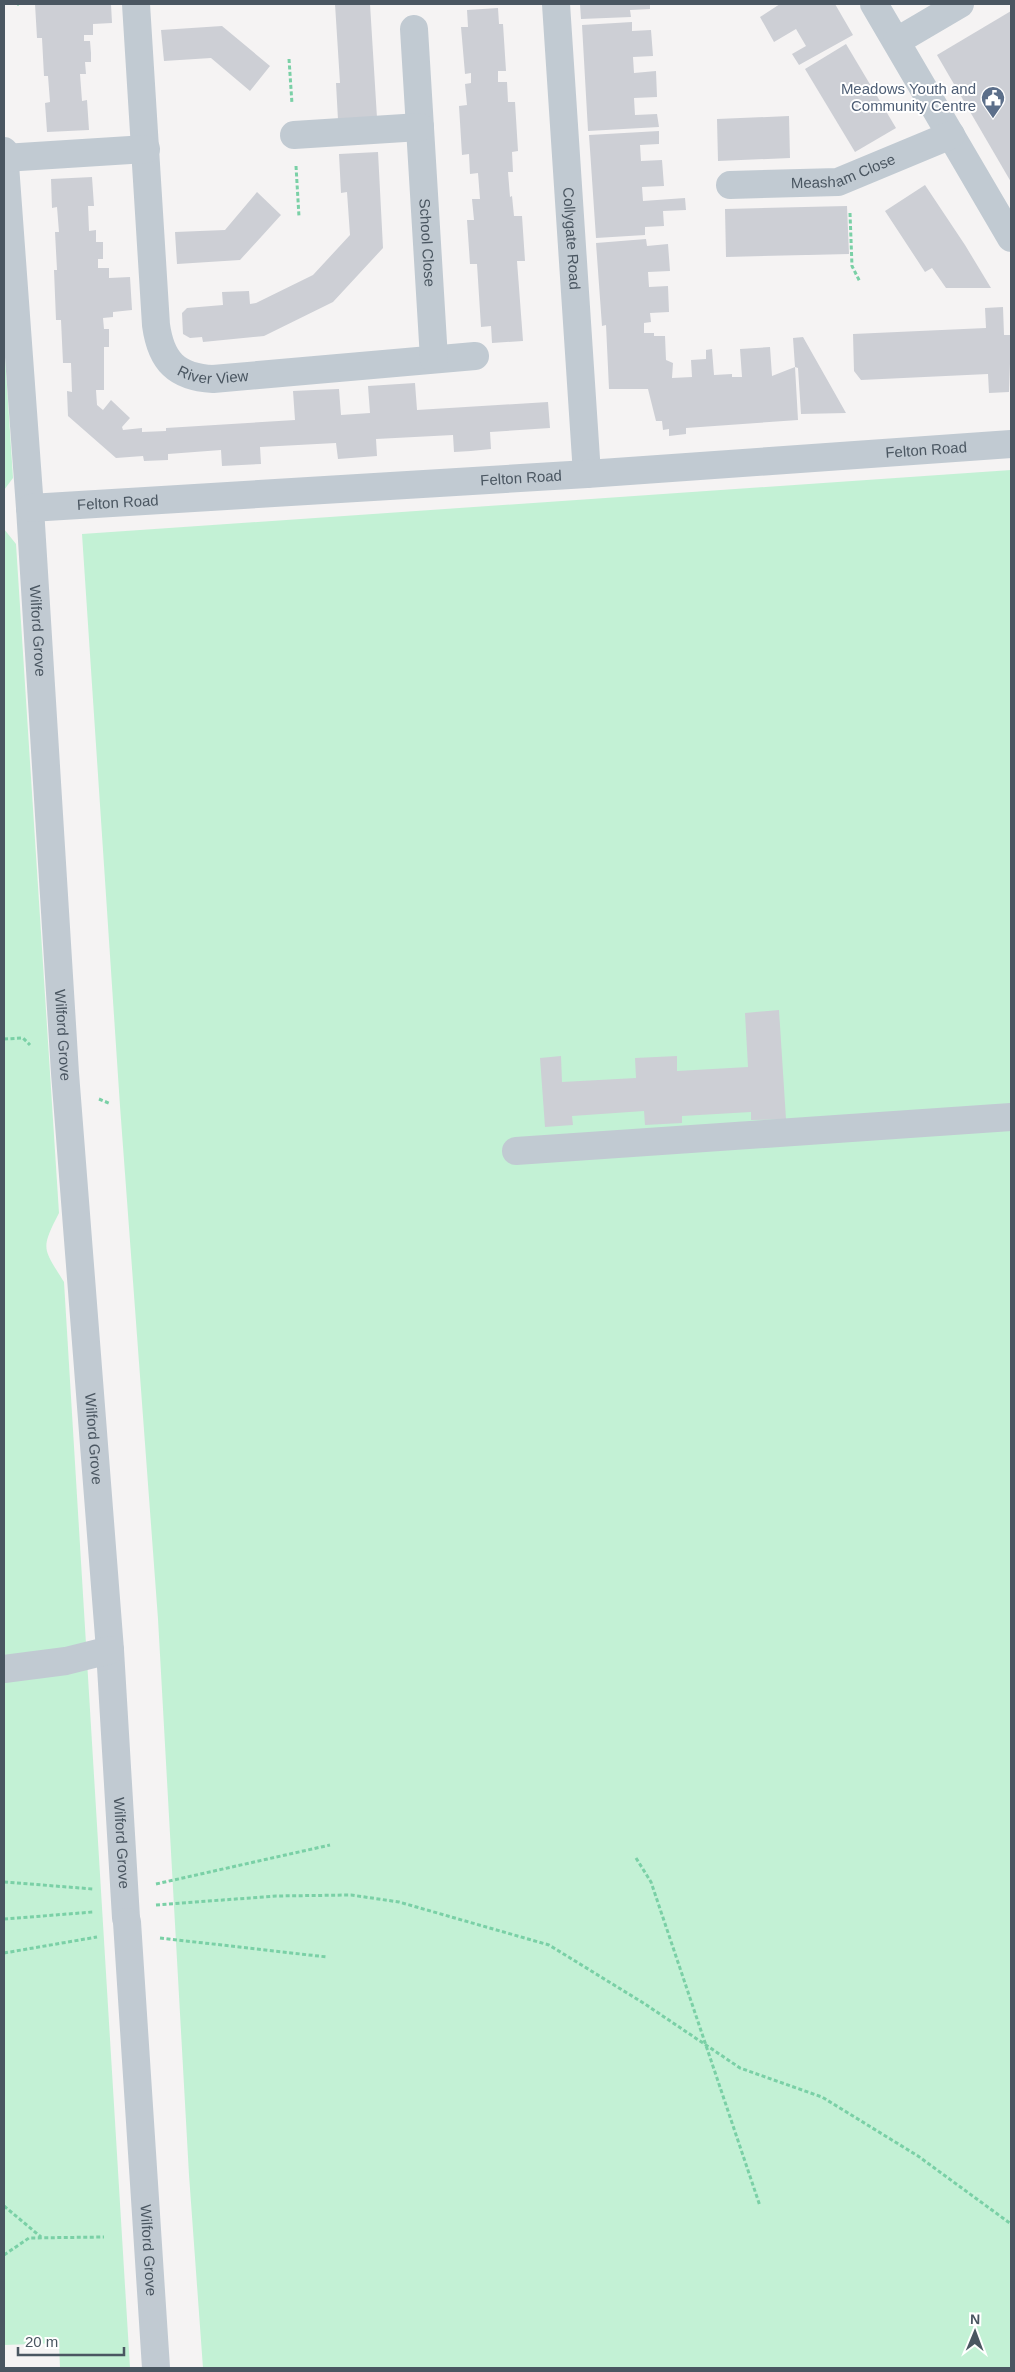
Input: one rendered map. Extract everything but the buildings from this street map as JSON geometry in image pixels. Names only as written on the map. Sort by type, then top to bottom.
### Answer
[{"type":"street","name":"River View","points":[[136,4],[156,325],[158,341],[164,355],[172,365],[197,378],[212,379],[475,356]]},
{"type":"street","name":"Collygate Road","points":[[556,4],[587,474]]},
{"type":"street","points":[[874,4],[1011,238]]},
{"type":"street","points":[[897,41],[960,4]]},
{"type":"street","name":"School Close","points":[[414,29],[434,359]]},
{"type":"street","points":[[294,136],[420,126]]},
{"type":"street","name":"Measham Close","points":[[730,185],[838,182],[951,135]]},
{"type":"street","points":[[4,158],[146,149]]},
{"type":"street","name":"Wilford Grove","points":[[4,151],[30,508],[65,1073],[110,1650],[156,2368]]},
{"type":"street","name":"Felton Road","points":[[30,508],[587,474],[1011,444]]},
{"type":"street","points":[[516,1151],[1011,1117]]},
{"type":"street","points":[[4,1669],[66,1661],[110,1650]]},
{"type":"path","points":[[850,177],[852,266],[860,282]]},
{"type":"path","points":[[4,1038],[23,1038]]},
{"type":"path","points":[[126,1909],[164,1883],[330,1845]]},
{"type":"path","points":[[636,1858],[651,1882],[708,2046],[760,2206]]},
{"type":"path","points":[[4,1882],[81,1889],[126,1909]]},
{"type":"path","points":[[4,1919],[126,1909],[166,1903],[276,1896],[351,1895],[399,1902],[549,1945],[645,2004],[740,2068],[822,2097],[918,2156],[1011,2224]]},
{"type":"path","points":[[4,1953],[85,1938]]},
{"type":"path","points":[[168,1938],[327,1957]]},
{"type":"path","points":[[4,2206],[41,2237]]},
{"type":"path","points":[[4,2255],[29,2238],[104,2237]]},
{"type":"green space","points":[[4,341],[13,478],[4,490]]},
{"type":"green space","points":[[1011,470],[1011,2368],[203,2368],[189,2175],[158,1619],[120,1106],[82,534]]},
{"type":"green space","points":[[4,529],[16,544],[59,1213],[49,1235],[46,1249],[64,1282],[130,2368],[60,2368],[59,2343],[4,2345]]},
{"type":"place","name":"Meadows Youth and Community Centre","points":[[993,119]]}]
